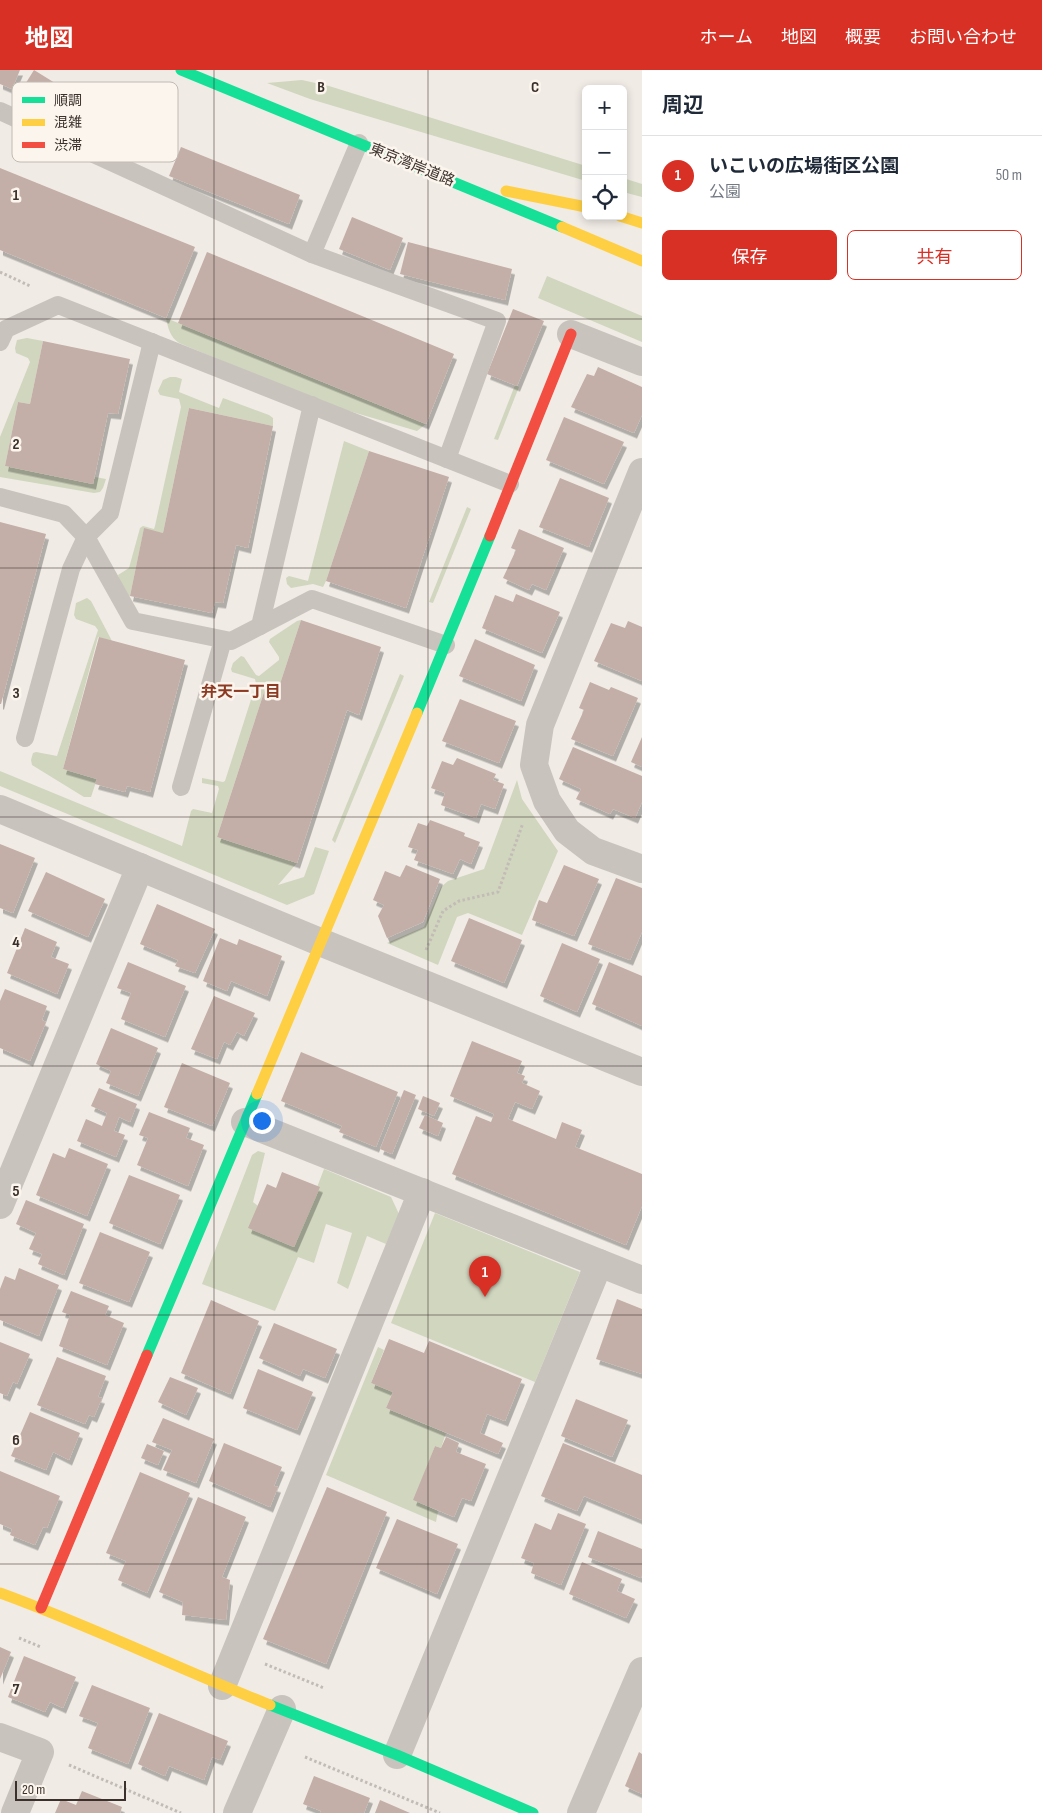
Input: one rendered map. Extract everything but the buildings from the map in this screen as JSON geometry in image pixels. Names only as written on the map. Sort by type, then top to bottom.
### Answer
[{"type":"main road","name":"東京湾岸道路","points":[[181,70],[453,181],[642,261]]},
{"type":"main road","points":[[453,181],[582,206]]},
{"type":"main road","points":[[627,218],[642,223]]},
{"type":"main road","points":[[41,1608],[446,645],[571,334]]},
{"type":"main road","points":[[0,1592],[222,1686],[396,1755],[533,1813]]},
{"type":"street","points":[[571,334],[642,362]]},
{"type":"street","points":[[642,472],[540,725],[534,765],[547,801],[568,831],[593,851],[642,870]]},
{"type":"street","points":[[0,810],[642,1072]]},
{"type":"street","points":[[0,1205],[140,867]]},
{"type":"street","points":[[245,1122],[642,1280]]},
{"type":"street","points":[[222,1686],[422,1192]]},
{"type":"street","points":[[396,1755],[599,1263]]},
{"type":"street","points":[[581,1813],[642,1671]]},
{"type":"street","points":[[237,1813],[282,1709]]},
{"type":"street","points":[[0,1737],[40,1752],[15,1813]]},
{"type":"lane","points":[[0,111],[12,116]]},
{"type":"lane","points":[[312,254],[359,143]]},
{"type":"lane","points":[[111,162],[312,254],[497,321],[447,459]]},
{"type":"lane","points":[[0,342],[6,329],[58,305],[510,484]]},
{"type":"lane","points":[[25,738],[71,569],[86,537],[110,513],[152,342]]},
{"type":"lane","points":[[260,626],[312,405]]},
{"type":"lane","points":[[0,497],[64,514],[86,537],[133,621],[231,641],[312,599],[446,645]]},
{"type":"lane","points":[[181,786],[224,640]]},
{"type":"path","points":[[410,978],[430,942],[443,911],[459,901],[498,892],[524,820],[547,801]]},
{"type":"path","points":[[18,1638],[45,1649]]},
{"type":"path","points":[[268,1742],[440,1813]]},
{"type":"path","points":[[40,1752],[181,1813]]},
{"type":"green space","points":[[302,80],[329,86],[582,165],[582,180],[310,99],[267,83]]},
{"type":"green space","points":[[627,179],[642,184],[642,197],[627,193]]},
{"type":"green space","points":[[547,276],[642,316],[642,342],[538,298]]},
{"type":"green space","points":[[166,318],[426,424],[417,431],[332,406],[179,343],[171,335]]},
{"type":"green space","points":[[27,338],[43,341],[30,404],[18,402],[5,466],[93,484],[95,477],[106,479],[100,492],[94,493],[0,477],[0,437],[30,362],[28,358],[16,353],[15,348],[17,340]]},
{"type":"green space","points":[[170,377],[182,379],[179,392],[219,408],[223,398],[269,415],[273,418],[273,426],[189,408],[163,533],[144,529],[130,596],[124,595],[118,575],[129,568],[140,528],[143,526],[154,529],[181,407],[179,399],[160,395],[158,391],[163,380]]},
{"type":"green space","points":[[515,385],[519,387],[498,440],[494,439]]},
{"type":"green space","points":[[344,441],[369,451],[326,581],[323,587],[313,584],[291,588],[287,584],[286,578],[289,576],[308,581]]},
{"type":"green space","points":[[467,507],[471,509],[433,603],[429,602]]},
{"type":"green space","points":[[87,598],[91,601],[112,641],[98,637],[63,769],[97,779],[91,797],[84,797],[32,765],[31,760],[33,753],[36,752],[57,756],[98,630],[95,626],[76,619],[74,615],[76,603]]},
{"type":"green space","points":[[301,620],[279,687],[267,683],[217,837],[297,863],[278,885],[304,877],[315,847],[329,851],[314,894],[287,905],[0,786],[0,771],[182,846],[191,811],[193,809],[212,813],[219,789],[218,786],[202,783],[202,778],[225,781],[256,684],[255,679],[232,672],[233,663],[241,656],[244,657],[256,675],[259,676],[279,660],[269,642],[270,639]]},
{"type":"green space","points":[[400,674],[404,676],[335,843],[332,840]]},
{"type":"green space","points":[[517,780],[522,799],[558,851],[522,935],[468,913],[457,917],[438,965],[387,943],[424,927],[441,887],[448,881],[484,869]]},
{"type":"green space","points":[[258,1151],[265,1153],[253,1202],[258,1206],[249,1228],[294,1247],[324,1169],[391,1197],[399,1214],[386,1244],[367,1236],[348,1289],[337,1283],[352,1233],[326,1224],[314,1263],[298,1257],[275,1311],[202,1284],[252,1155]]},
{"type":"green space","points":[[435,1213],[580,1272],[535,1382],[391,1323]]},
{"type":"green space","points":[[378,1347],[384,1350],[371,1383],[393,1392],[386,1408],[446,1433],[441,1448],[435,1446],[414,1500],[438,1511],[436,1522],[326,1475]]},
{"type":"traffic: fast","points":[[181,70],[562,227]]},
{"type":"traffic: fast","points":[[417,713],[490,536]]},
{"type":"traffic: fast","points":[[147,1355],[257,1094]]},
{"type":"traffic: fast","points":[[270,1705],[397,1755],[533,1813]]},
{"type":"traffic: slow","points":[[506,191],[582,206]]},
{"type":"traffic: slow","points":[[627,218],[642,223]]},
{"type":"traffic: slow","points":[[562,227],[642,261]]},
{"type":"traffic: slow","points":[[257,1094],[417,713]]},
{"type":"traffic: slow","points":[[0,1593],[68,1619],[270,1705]]},
{"type":"traffic: jam","points":[[490,536],[571,334]]},
{"type":"traffic: jam","points":[[41,1608],[147,1355]]},
{"type":"place","name":"いこいの広場街区公園","points":[[485,1297]]},
{"type":"district","name":"弁天一丁目","points":[[241,692]]}]
